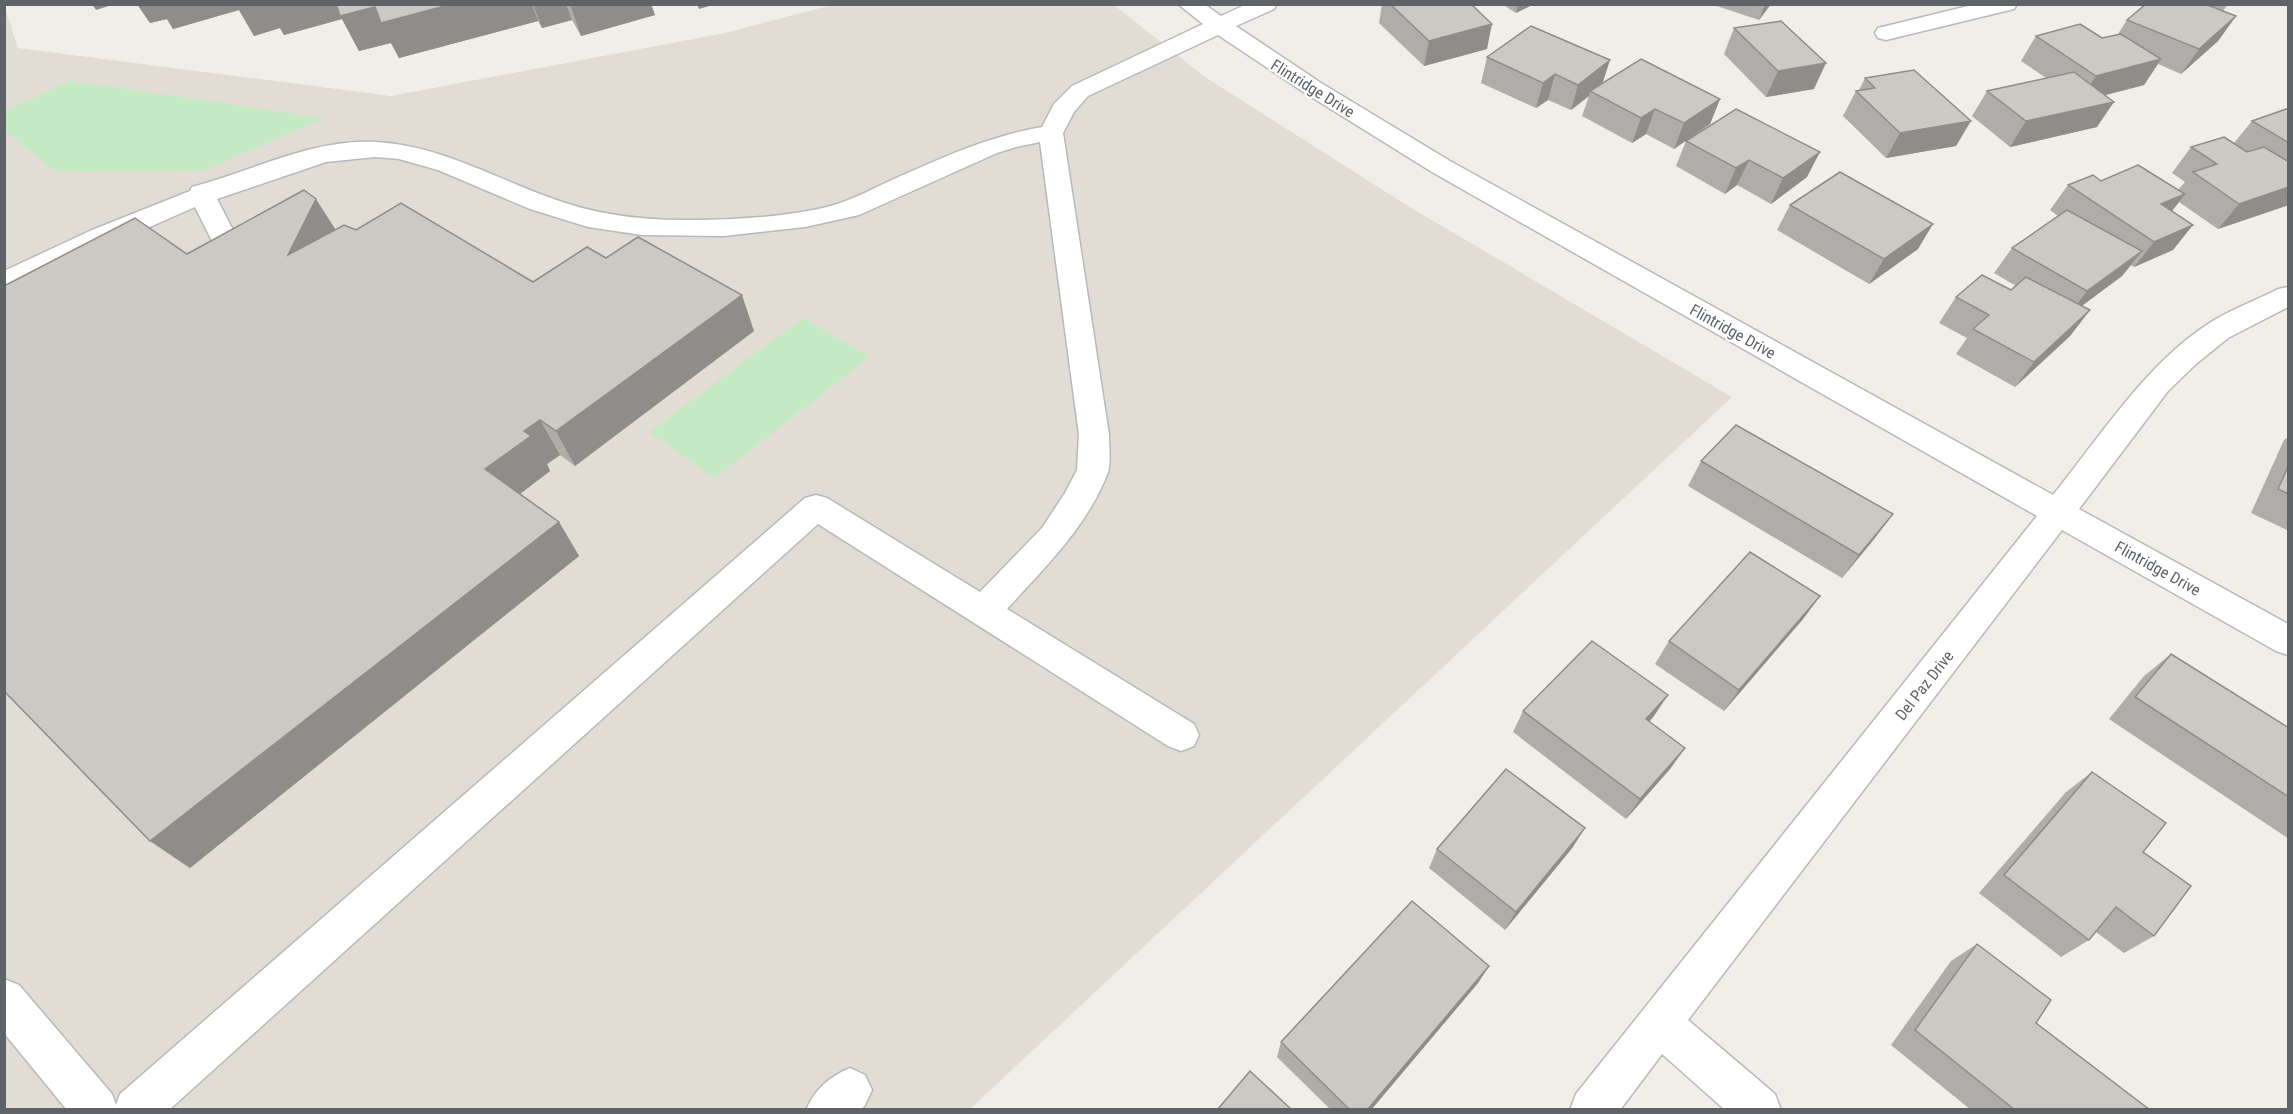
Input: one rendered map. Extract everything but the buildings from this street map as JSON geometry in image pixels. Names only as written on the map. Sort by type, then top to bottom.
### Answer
[{"type":"street","name":"Flintridge Drive","points":[[1189,4],[1218,26],[1349,112],[1544,226],[2289,641]]},
{"type":"street","points":[[983,611],[1054,537],[1093,470],[1094,435],[1051,134],[1063,109],[1080,92],[1266,4]]},
{"type":"street","points":[[1887,33],[2006,4]]},
{"type":"street","points":[[4,282],[201,193],[311,158],[341,152],[374,149],[405,152],[561,211],[603,222],[654,229],[700,230],[762,224],[847,210],[988,148],[1011,140],[1051,134]]},
{"type":"street","points":[[201,193],[235,261]]},
{"type":"street","name":"Del Paz Drive","points":[[1592,1110],[2158,384],[2218,331],[2289,296]]},
{"type":"street","points":[[136,1110],[816,507],[1181,735]]},
{"type":"street","points":[[4,1000],[96,1110]]},
{"type":"street","points":[[1659,1023],[1759,1110]]},
{"type":"shaded area","points":[[4,5],[18,48],[391,96],[725,33],[832,5],[1114,5],[1205,77],[1408,206],[1732,397],[970,1109],[5,1109]]},
{"type":"green space","points":[[70,81],[325,118],[202,171],[56,172],[5,131],[5,111]]},
{"type":"green space","points":[[803,318],[869,357],[715,478],[649,432]]}]
